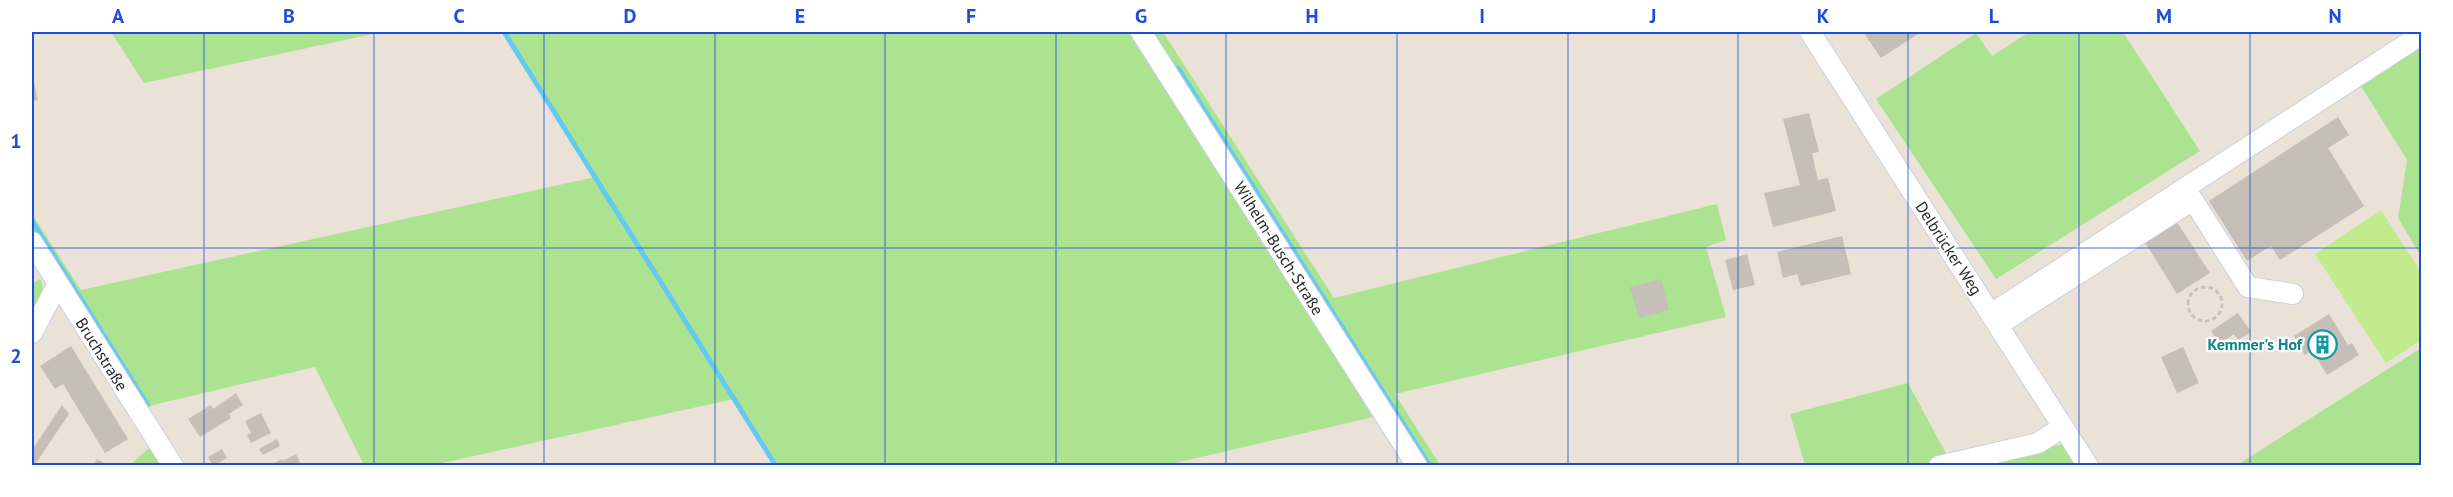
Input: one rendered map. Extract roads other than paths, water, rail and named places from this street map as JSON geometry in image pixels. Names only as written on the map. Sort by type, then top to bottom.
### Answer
[{"type":"street","name":"Wilhelm-Busch-Straße","points":[[1141,32],[1417,465]]},
{"type":"street","name":"Delbrücker Weg","points":[[1810,32],[2088,465]]},
{"type":"street","points":[[1995,320],[2421,34]]},
{"type":"street","points":[[1995,320],[2193,200],[2248,288],[2293,294]]},
{"type":"street","name":"Bruchstraße","points":[[32,242],[173,465]]},
{"type":"street","points":[[32,333],[58,284]]},
{"type":"street","points":[[1938,465],[2038,442],[2063,427]]},
{"type":"waterway","points":[[504,32],[776,466]]},
{"type":"waterway","points":[[1178,68],[1430,466]]},
{"type":"waterway","points":[[32,221],[147,404]]},
{"type":"place","name":"Kemmer's Hof","points":[[2323,344]]}]
